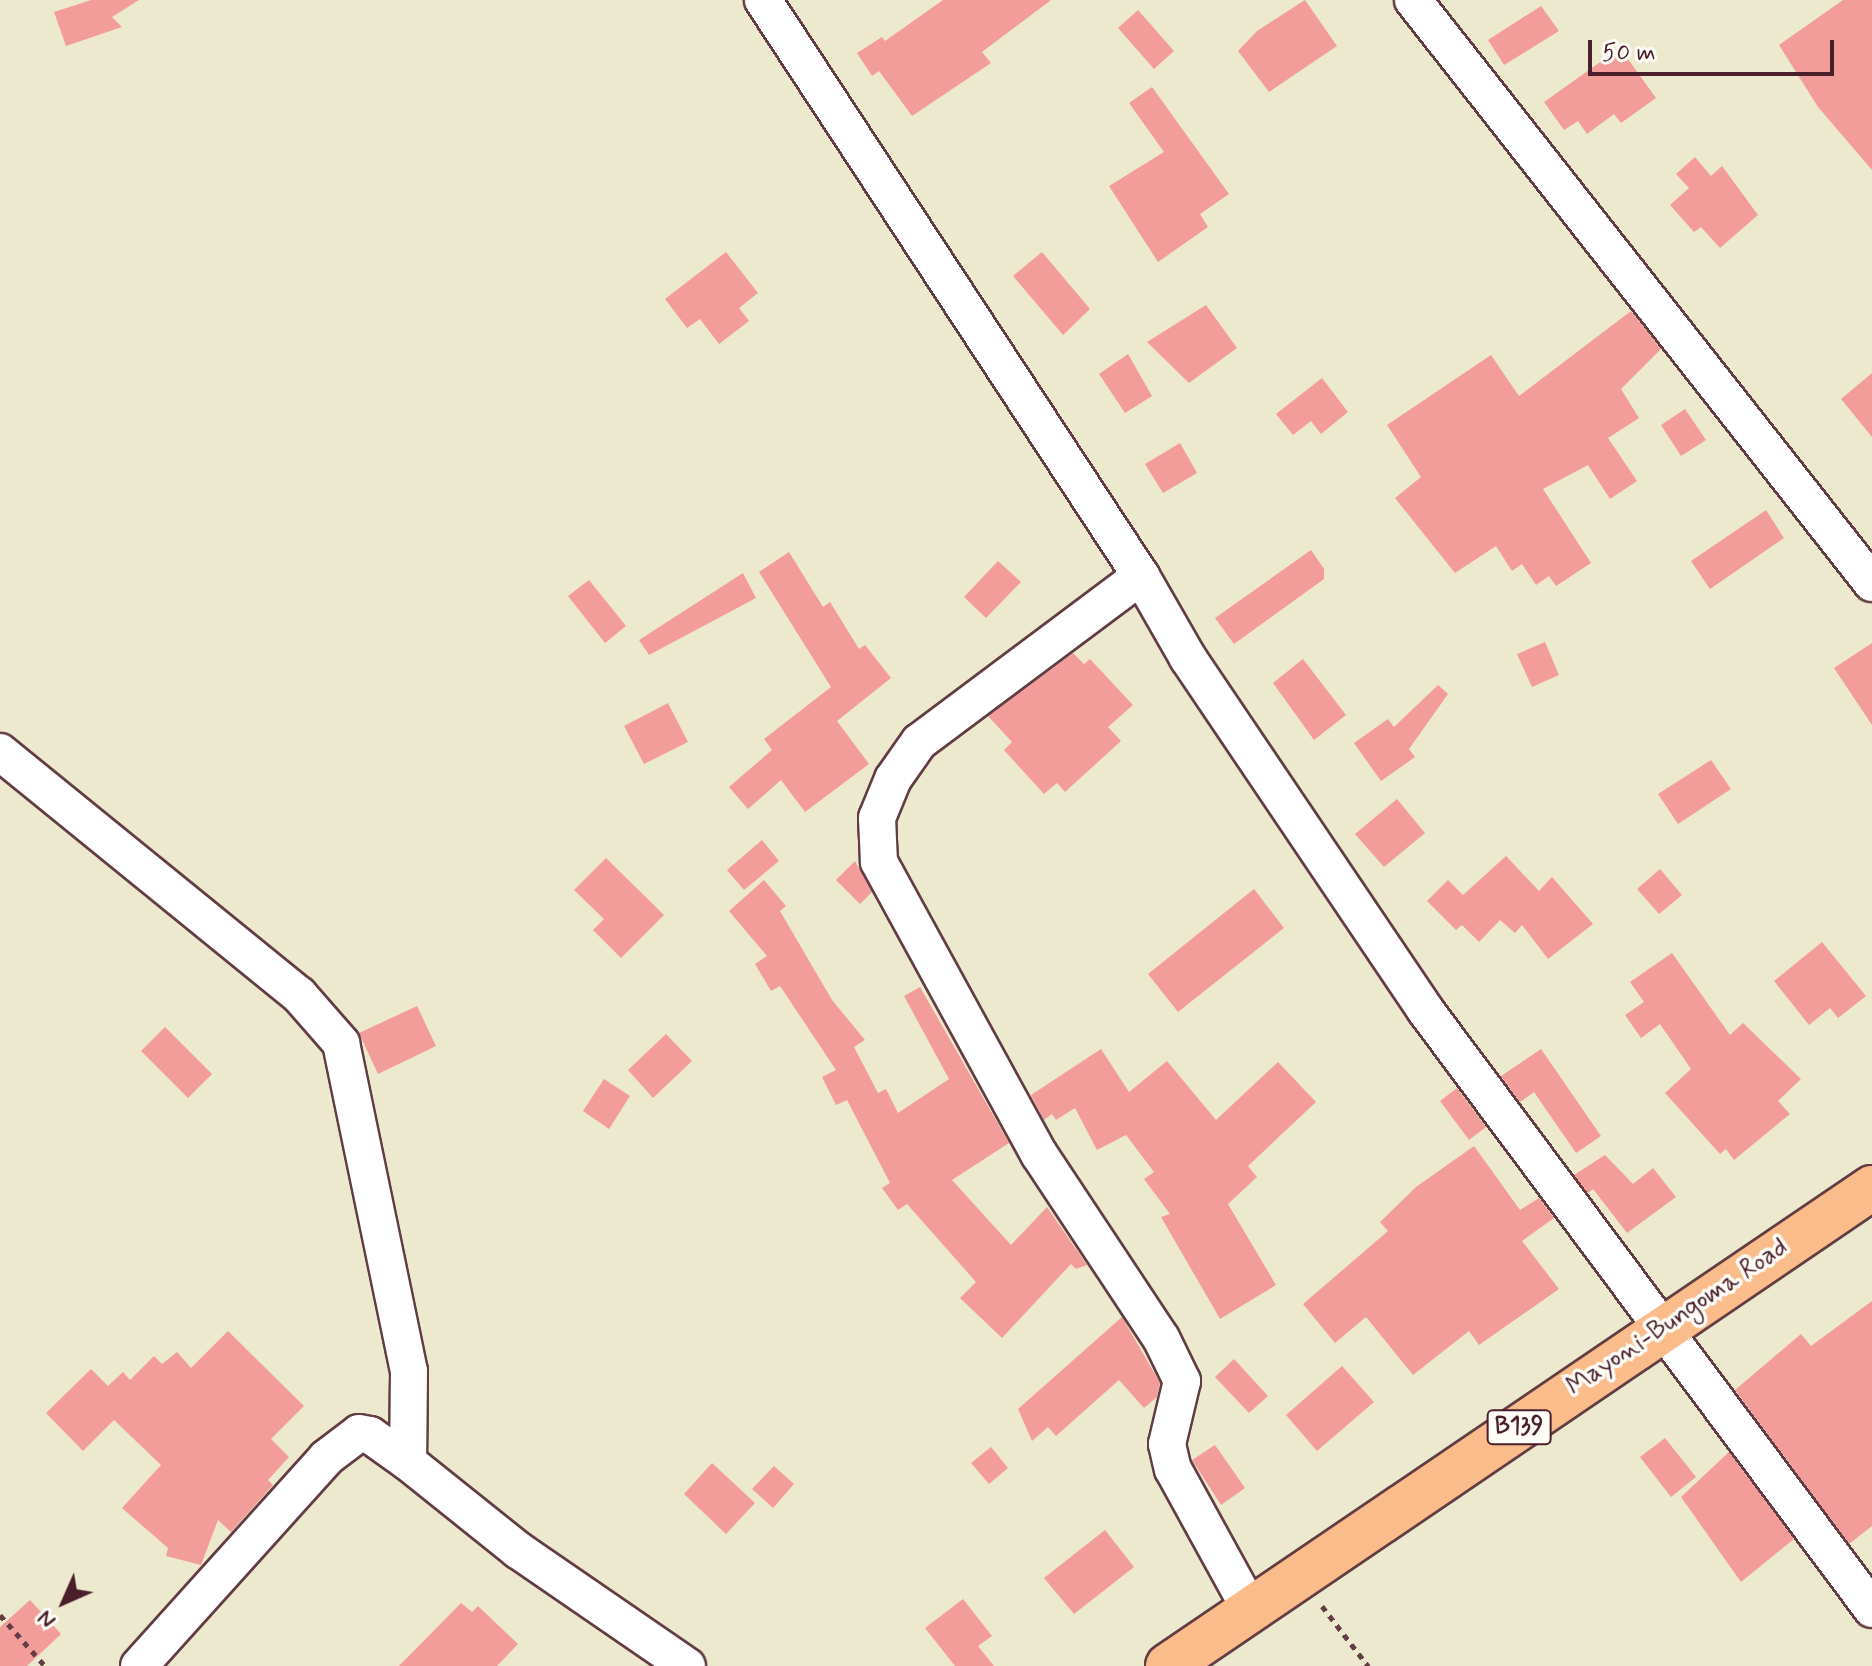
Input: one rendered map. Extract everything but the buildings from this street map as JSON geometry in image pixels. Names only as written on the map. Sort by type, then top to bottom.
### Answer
[{"type":"main road","name":"Mayoni-Bungoma Road","points":[[1168,1666],[1301,1580],[1659,1328],[1872,1188]]},
{"type":"street","points":[[763,0],[1141,576],[1188,658],[1417,998],[1659,1328],[1872,1609]]},
{"type":"street","points":[[1413,0],[1872,583]]},
{"type":"street","points":[[1141,576],[919,742],[893,779],[877,818],[879,862],[1039,1154],[1161,1338],[1182,1381],[1167,1444],[1173,1469],[1251,1611]]},
{"type":"street","points":[[0,752],[299,995],[341,1043],[409,1371],[408,1462]]},
{"type":"street","points":[[139,1666],[326,1458],[359,1433],[370,1435],[518,1550],[687,1666]]},
{"type":"path","points":[[1301,1580],[1368,1666]]},
{"type":"path","points":[[0,1615],[45,1666]]}]
